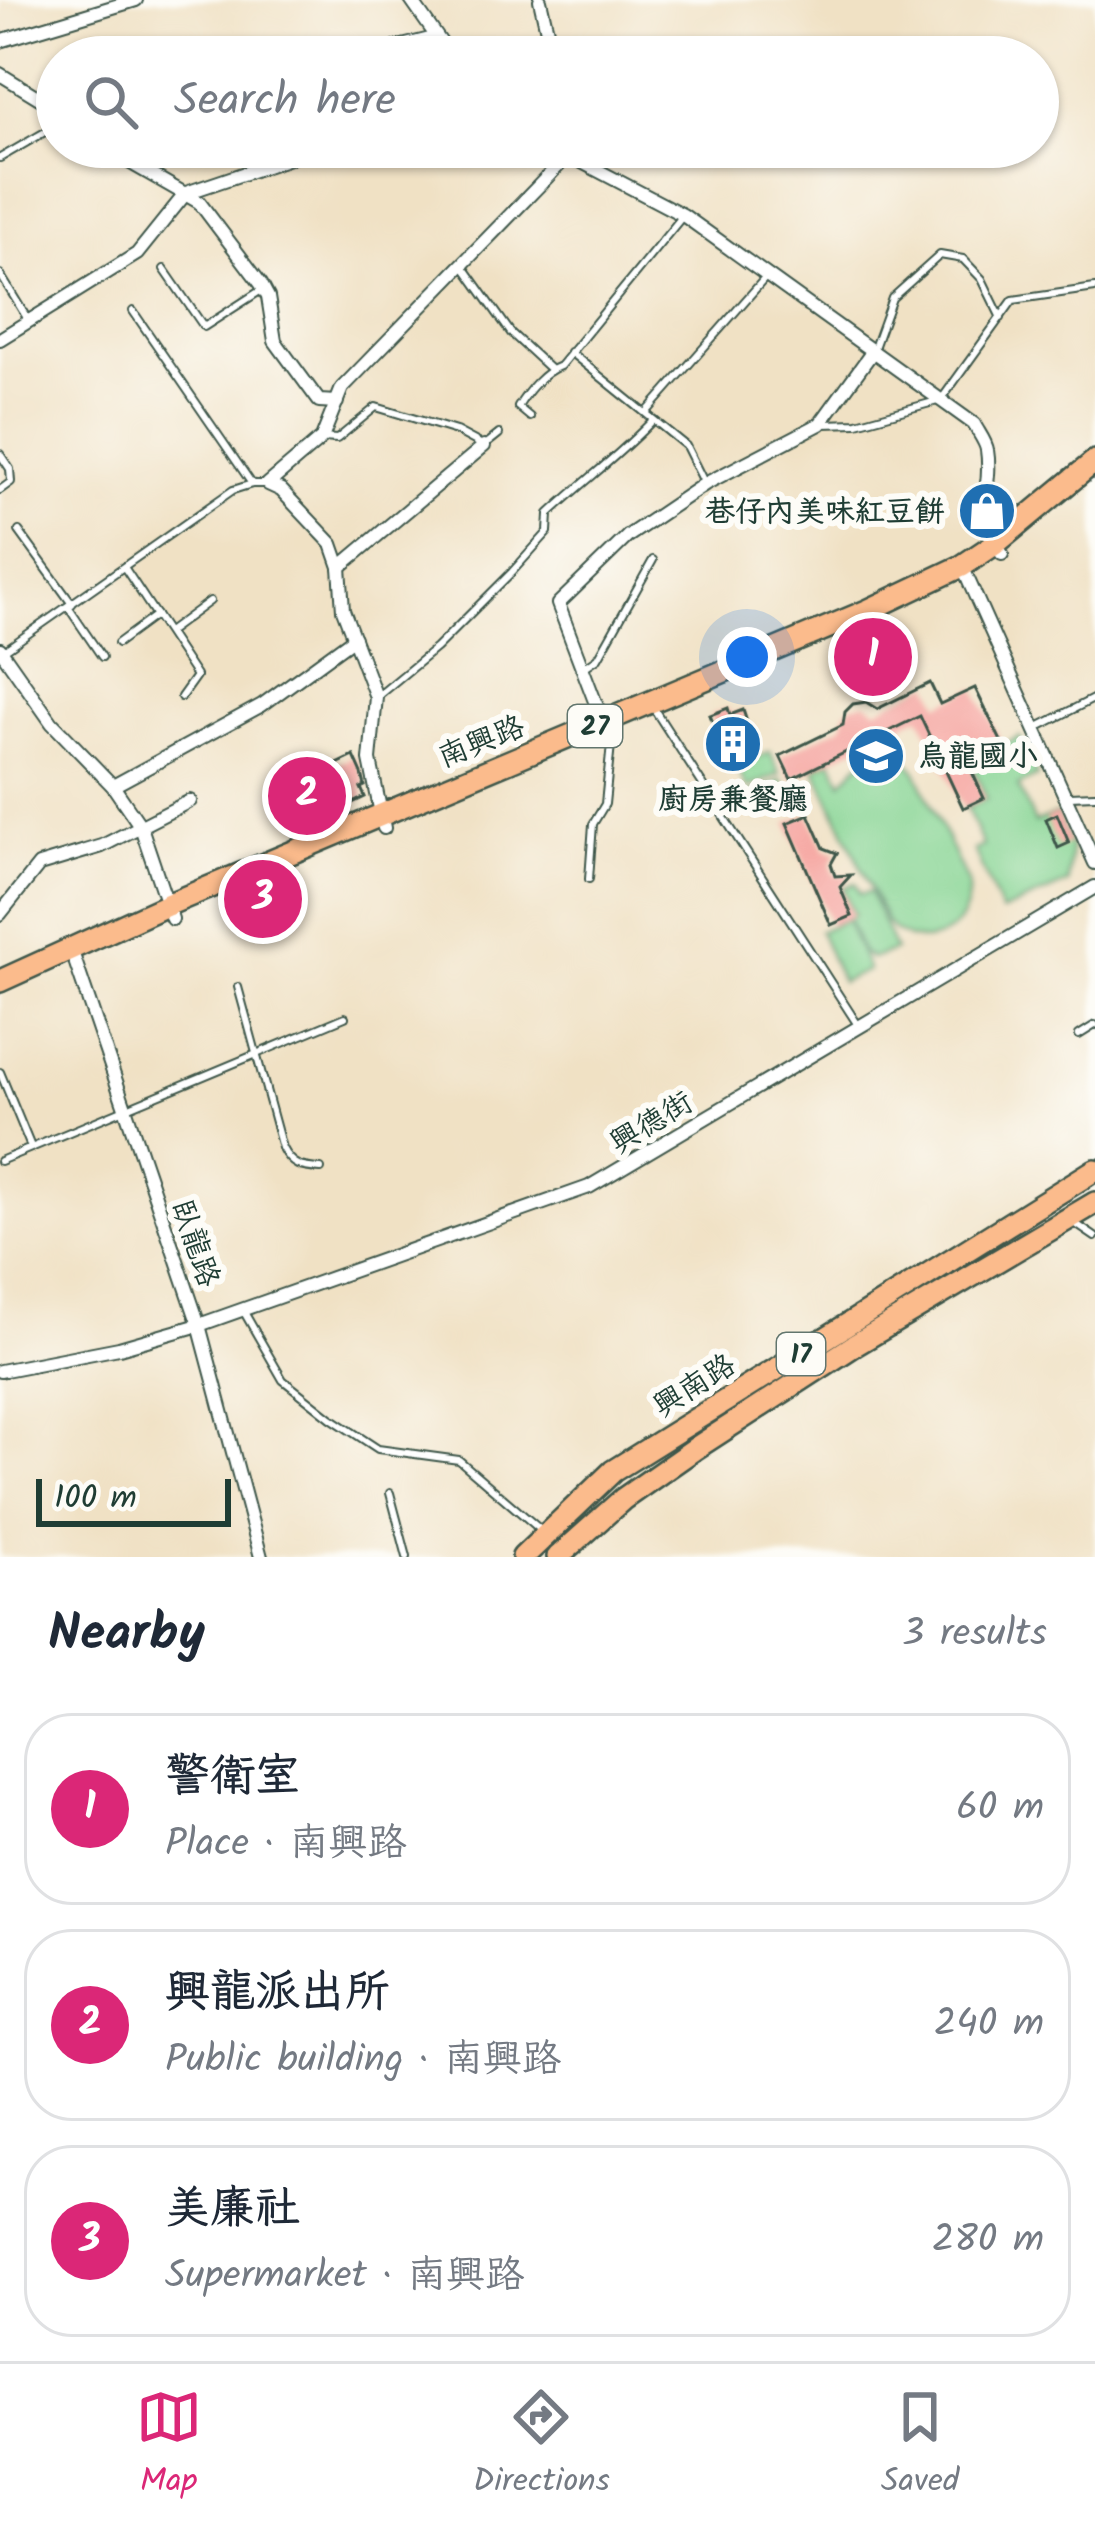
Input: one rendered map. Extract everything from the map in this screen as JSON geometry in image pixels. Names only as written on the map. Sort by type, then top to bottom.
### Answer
[{"type":"main road","name":"南興路","points":[[999,549],[1095,461]]},
{"type":"main road","name":"南興路","points":[[0,981],[73,955],[965,572],[1095,476]]},
{"type":"main road","name":"南興路","points":[[0,996],[73,955]]},
{"type":"main road","name":"興南路","points":[[523,1557],[613,1471],[1095,1170]]},
{"type":"main road","name":"興南路","points":[[566,1555],[623,1499],[696,1448],[855,1345],[1095,1203]]},
{"type":"street","points":[[0,41],[136,0]]},
{"type":"street","points":[[411,0],[434,35]]},
{"type":"street","points":[[540,0],[549,36]]},
{"type":"street","points":[[0,74],[36,96]]},
{"type":"street","points":[[141,168],[199,202],[263,289],[275,341],[319,400],[337,402]]},
{"type":"street","points":[[0,339],[137,254],[186,193],[260,168]]},
{"type":"street","points":[[381,822],[370,760],[376,697],[343,610],[340,567],[332,544],[281,490],[268,484],[322,438],[342,388],[556,168]]},
{"type":"street","points":[[597,168],[683,215],[974,424],[988,448],[982,511],[988,534],[999,549]]},
{"type":"street","points":[[605,728],[558,604],[628,536],[705,484],[820,424],[873,351]]},
{"type":"street","points":[[340,567],[484,446]]},
{"type":"street","points":[[965,572],[1095,863]]},
{"type":"street","points":[[113,785],[262,705],[354,638]]},
{"type":"street","points":[[1,651],[52,723],[113,785],[141,827],[170,912]]},
{"type":"street","points":[[0,914],[39,865],[70,859],[190,801]]},
{"type":"street","name":"興德街","points":[[0,1371],[119,1348],[199,1325],[589,1187],[1095,887]]},
{"type":"street","name":"臥龍路","points":[[73,955],[199,1325],[261,1557]]},
{"type":"lane","points":[[430,36],[434,35]]},
{"type":"lane","points":[[0,158],[36,137]]},
{"type":"lane","points":[[530,417],[518,407],[550,369],[560,366],[683,215]]},
{"type":"lane","points":[[873,351],[892,298],[940,255],[963,259],[982,279],[1001,318]]},
{"type":"lane","points":[[462,264],[512,333],[550,369]]},
{"type":"lane","points":[[164,269],[204,327],[263,289]]},
{"type":"lane","points":[[0,274],[29,321]]},
{"type":"lane","points":[[646,413],[766,278]]},
{"type":"lane","points":[[820,424],[857,423],[941,400],[1012,300],[1095,288]]},
{"type":"lane","points":[[133,311],[252,484]]},
{"type":"lane","points":[[570,352],[686,446],[705,484]]},
{"type":"lane","points":[[322,438],[338,439],[376,407],[456,431],[484,446],[499,434]]},
{"type":"lane","points":[[376,697],[436,648],[548,532],[549,514],[616,459],[653,420]]},
{"type":"lane","points":[[0,454],[10,469],[11,482],[0,490]]},
{"type":"lane","points":[[1,651],[233,490],[268,484]]},
{"type":"lane","points":[[19,532],[102,658]]},
{"type":"lane","points":[[582,668],[598,658],[652,560]]},
{"type":"lane","points":[[124,568],[196,676],[181,697]]},
{"type":"lane","points":[[168,632],[210,601]]},
{"type":"lane","points":[[118,644],[156,615]]},
{"type":"lane","points":[[1036,728],[1095,698]]},
{"type":"lane","points":[[653,707],[858,1025]]},
{"type":"lane","points":[[589,879],[593,824],[605,804],[611,744],[605,728]]},
{"type":"lane","points":[[1066,796],[1095,795]]},
{"type":"lane","points":[[238,987],[289,1162],[321,1169]]},
{"type":"lane","points":[[0,1161],[345,1017]]},
{"type":"lane","points":[[1079,1035],[1095,1025]]},
{"type":"lane","points":[[0,1072],[31,1147]]},
{"type":"lane","points":[[1071,1219],[1095,1237]]},
{"type":"lane","points":[[242,1309],[283,1380],[331,1418],[378,1449],[459,1460],[546,1534]]},
{"type":"lane","points":[[390,1493],[407,1557]]},
{"type":"green space","points":[[1020,737],[1037,776],[1018,786],[1035,823],[1057,814],[1071,847],[1068,883],[1001,912],[974,850],[983,846],[967,808],[987,799],[970,761]]},
{"type":"green space","points":[[770,752],[780,774],[747,788],[737,766]]},
{"type":"green space","points":[[884,755],[908,762],[916,771],[968,885],[962,916],[942,936],[929,940],[900,934],[887,923],[815,768],[832,760],[842,782],[860,763]]},
{"type":"green space","points":[[782,780],[793,804],[760,818],[749,794]]},
{"type":"green space","points":[[855,883],[860,894],[870,892],[895,950],[871,959],[862,952],[848,919],[854,915],[843,888]]},
{"type":"green space","points":[[846,920],[868,970],[841,982],[819,931]]},
{"type":"building","points":[[930,683],[940,704],[975,688],[1003,745],[967,761],[984,798],[963,808],[920,716],[791,779],[780,756],[843,725],[845,712],[853,704],[866,702],[877,709]]},
{"type":"building","name":"廚房兼餐廳","points":[[728,708],[730,715],[743,710],[748,725],[739,729],[749,753],[728,761],[710,715]]},
{"type":"building","points":[[354,756],[365,797],[346,806],[329,768]]},
{"type":"building","points":[[809,814],[824,848],[837,853],[831,864],[835,876],[851,875],[840,887],[852,916],[831,925],[787,823]]},
{"type":"building","points":[[1057,814],[1069,843],[1058,848],[1046,819]]},
{"type":"place","name":"巷仔内美味紅豆餅","points":[[987,511]]},
{"type":"place","name":"警衛室","points":[[873,657]]},
{"type":"place","name":"廚房兼餐廳","points":[[733,744]]},
{"type":"place","name":"烏龍國小","points":[[876,756]]},
{"type":"place","name":"興龍派出所","points":[[307,796]]},
{"type":"place","name":"美廉社","points":[[263,899]]}]
